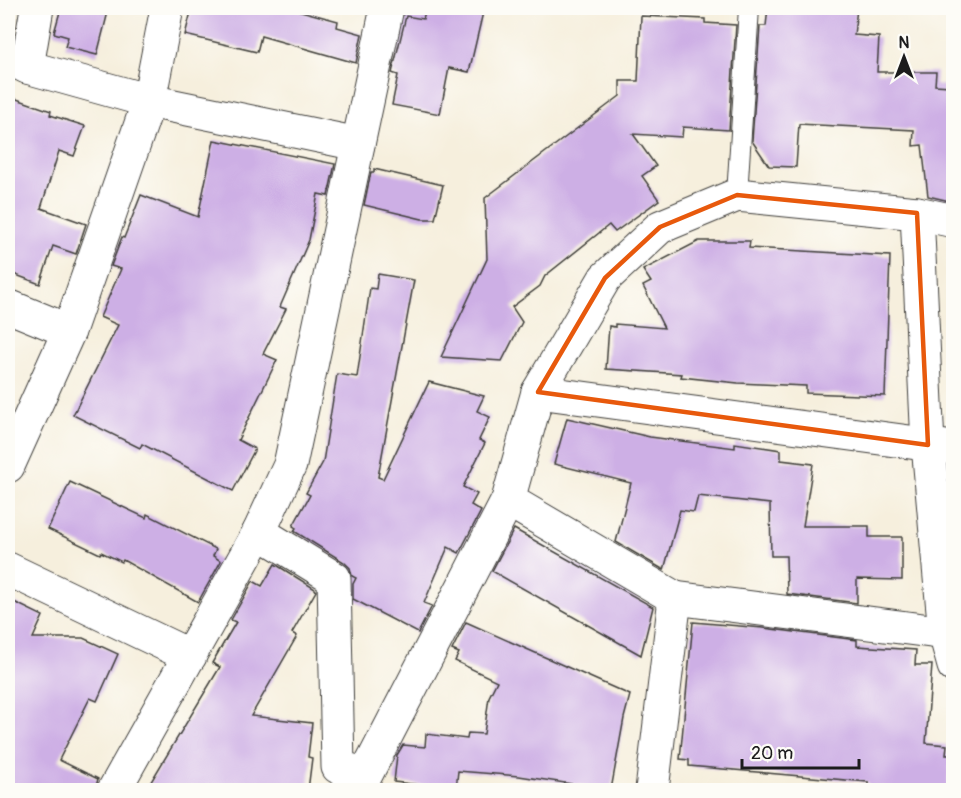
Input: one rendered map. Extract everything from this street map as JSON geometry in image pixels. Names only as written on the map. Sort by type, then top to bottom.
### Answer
[{"type":"street","points":[[37,8],[17,62],[148,101],[358,144]]},
{"type":"street","points":[[8,466],[69,331],[148,101],[167,8]]},
{"type":"street","points":[[114,790],[259,532],[290,465],[387,8]]},
{"type":"street","points":[[259,532],[334,578],[338,767],[362,782],[508,500],[538,392],[605,278],[660,227],[737,195],[917,213],[954,221]]},
{"type":"street","points":[[917,213],[941,447],[949,634],[954,666]]},
{"type":"street","points":[[8,306],[69,331]]},
{"type":"street","points":[[538,392],[941,447]]},
{"type":"street","points":[[508,500],[675,598],[949,634]]},
{"type":"street","points":[[8,569],[190,656]]},
{"type":"street","points":[[652,790],[675,598]]},
{"type":"lane","points":[[737,195],[749,8]]},
{"type":"highlighted area","points":[[737,195],[917,213],[928,445],[538,392],[605,278],[660,227]]},
{"type":"building","points":[[61,8],[109,8],[97,55],[65,47],[68,37],[54,33]]},
{"type":"building","points":[[192,8],[290,8],[338,21],[337,27],[362,34],[356,63],[261,36],[257,52],[185,35]]},
{"type":"building","points":[[426,8],[484,8],[469,72],[449,68],[440,114],[392,105],[398,75],[392,73],[406,16],[423,19]]},
{"type":"building","points":[[768,8],[857,8],[854,35],[879,37],[877,72],[936,72],[935,85],[950,86],[950,131],[954,131],[954,202],[928,196],[922,145],[913,146],[914,130],[799,124],[796,167],[769,166],[752,141],[760,26],[766,26]]},
{"type":"building","points":[[641,16],[705,19],[705,23],[736,25],[729,130],[683,127],[682,137],[633,134],[656,166],[642,176],[659,200],[615,232],[609,225],[545,276],[540,286],[512,307],[522,322],[502,361],[441,357],[487,259],[485,198],[620,96],[620,81],[638,81]]},
{"type":"building","points":[[8,96],[51,111],[50,115],[85,126],[74,156],[59,151],[41,208],[86,224],[76,254],[53,246],[40,284],[8,272]]},
{"type":"building","points":[[214,140],[335,164],[328,196],[318,194],[309,240],[280,307],[286,309],[263,354],[277,360],[238,440],[255,449],[233,491],[142,444],[140,448],[73,415],[118,325],[100,317],[121,269],[111,266],[141,195],[198,217]]},
{"type":"building","points":[[374,169],[443,185],[435,219],[422,219],[364,205],[371,172],[374,172]]},
{"type":"building","points":[[699,241],[750,241],[749,248],[890,256],[885,396],[806,393],[806,386],[738,383],[681,377],[682,374],[606,369],[609,326],[615,327],[615,324],[664,328],[643,286],[651,282],[643,270]]},
{"type":"building","points":[[378,274],[414,280],[378,477],[383,479],[429,382],[484,396],[477,411],[490,417],[479,440],[485,443],[463,487],[477,494],[471,505],[481,511],[459,553],[448,547],[424,603],[432,606],[418,633],[353,599],[353,584],[356,578],[352,576],[350,568],[294,531],[296,528],[293,526],[310,495],[306,493],[323,462],[337,374],[357,377],[370,288],[376,289]]},
{"type":"building","points":[[567,418],[650,437],[735,448],[735,443],[781,450],[781,460],[813,464],[803,526],[869,526],[869,537],[902,537],[902,580],[857,579],[857,603],[787,594],[786,556],[771,556],[770,504],[698,496],[694,512],[680,510],[664,570],[616,542],[631,483],[554,464]]},
{"type":"building","points":[[70,482],[146,518],[147,514],[216,549],[213,556],[221,561],[198,602],[123,560],[122,562],[101,552],[100,554],[48,529]]},
{"type":"building","points":[[514,529],[653,607],[641,655],[492,571]]},
{"type":"building","points":[[275,564],[316,591],[292,633],[297,636],[251,716],[312,723],[308,757],[312,758],[308,790],[146,790],[220,667],[212,663],[236,622],[231,620],[253,581],[262,586]]},
{"type":"building","points":[[8,599],[43,616],[33,638],[83,638],[118,654],[97,701],[90,698],[59,760],[98,779],[95,790],[8,790]]},
{"type":"building","points":[[466,622],[630,695],[611,790],[519,776],[458,771],[456,789],[394,782],[397,755],[403,745],[425,747],[426,734],[467,739],[468,733],[484,734],[489,697],[497,681],[455,661],[459,653],[452,650]]},
{"type":"building","points":[[693,622],[857,640],[857,646],[916,650],[915,665],[932,665],[926,743],[947,745],[946,755],[951,755],[947,790],[868,787],[868,782],[689,766],[689,760],[680,759]]}]
